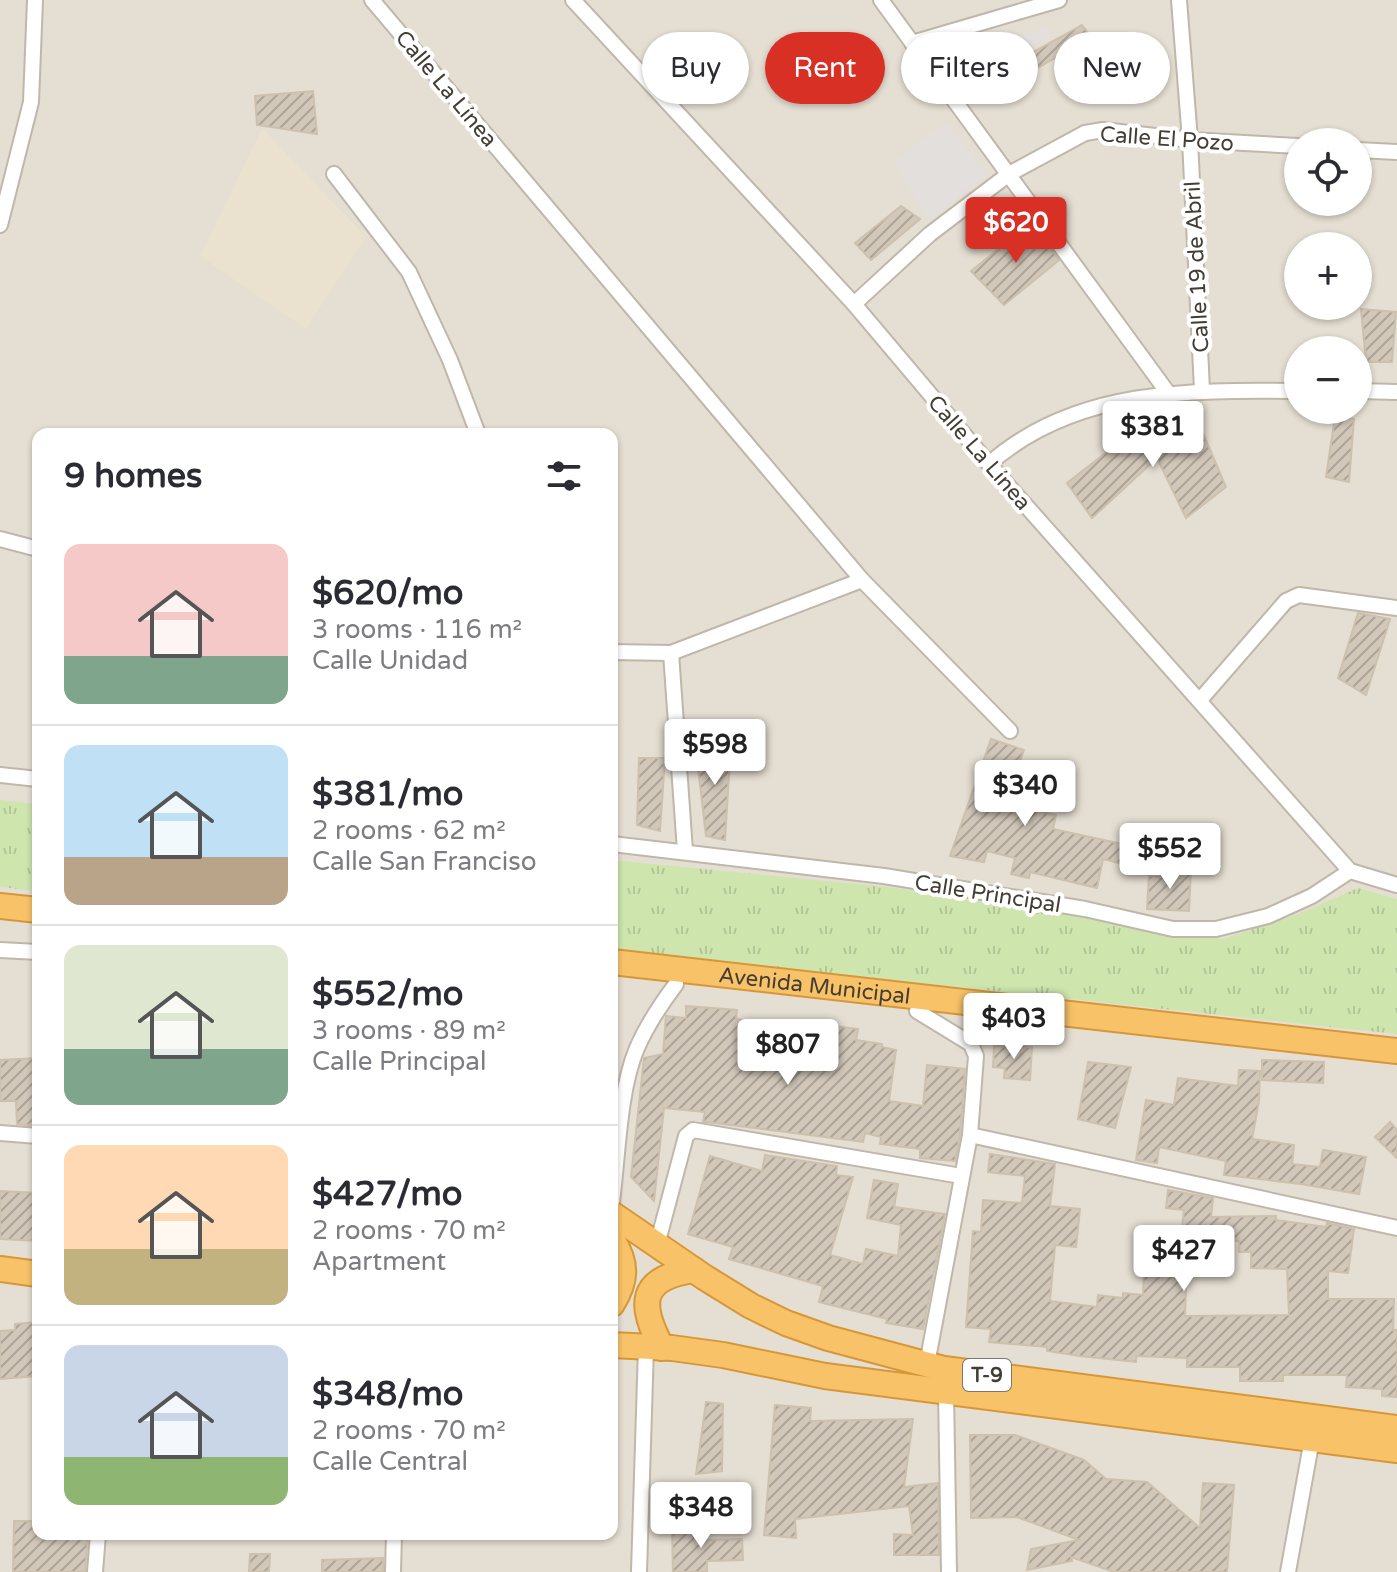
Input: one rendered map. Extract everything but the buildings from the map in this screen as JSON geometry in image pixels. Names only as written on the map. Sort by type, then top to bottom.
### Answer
[{"type":"highway","points":[[0,906],[32,909]]},
{"type":"highway","name":"Avenida Municipal","points":[[618,963],[1198,1033],[1397,1061]]},
{"type":"highway","name":"Avenida Municipal","points":[[618,977],[917,1011],[1397,1051]]},
{"type":"highway","name":"T-9","points":[[618,1218],[751,1306],[828,1338],[960,1371],[1397,1428]]},
{"type":"highway","points":[[618,1249],[626,1270],[618,1293]]},
{"type":"highway","points":[[0,1269],[32,1273]]},
{"type":"highway","points":[[654,1347],[646,1304],[650,1294],[662,1279],[671,1274],[694,1270]]},
{"type":"highway","name":"T-9","points":[[618,1345],[723,1355],[825,1376],[1397,1450]]},
{"type":"street","points":[[0,225],[31,102],[35,0]]},
{"type":"street","name":"Calle La Línea","points":[[372,0],[862,580],[1010,731]]},
{"type":"street","name":"Calle La Línea","points":[[573,0],[854,304],[989,464],[1350,871]]},
{"type":"street","points":[[881,0],[904,32]]},
{"type":"street","points":[[950,32],[1059,0]]},
{"type":"street","name":"Calle 19 de Abril","points":[[1179,0],[1190,140],[1202,390]]},
{"type":"street","points":[[957,104],[1168,393]]},
{"type":"street","name":"Calle El Pozo","points":[[854,304],[930,234],[1009,174],[1085,133],[1103,130],[1190,140],[1284,145]]},
{"type":"street","points":[[1372,151],[1397,152]]},
{"type":"street","points":[[334,174],[409,272],[450,360],[476,428]]},
{"type":"street","points":[[989,464],[1002,452],[1051,421],[1131,399],[1202,390],[1284,391]]},
{"type":"street","points":[[1372,391],[1397,392]]},
{"type":"street","points":[[0,539],[32,547]]},
{"type":"street","points":[[618,652],[671,653],[862,580]]},
{"type":"street","points":[[1200,700],[1286,601],[1293,597],[1299,595],[1397,608]]},
{"type":"street","points":[[671,653],[685,851]]},
{"type":"street","points":[[0,775],[32,778]]},
{"type":"street","name":"Calle Principal","points":[[618,845],[884,876],[1085,909],[1173,929],[1216,929],[1268,916],[1312,896],[1350,871]]},
{"type":"street","points":[[1350,871],[1397,885]]},
{"type":"street","points":[[0,950],[32,952]]},
{"type":"street","points":[[618,1151],[627,1075],[654,1015],[676,984]]},
{"type":"street","points":[[917,1011],[971,1044],[976,1056],[970,1135],[927,1364]]},
{"type":"street","points":[[657,1245],[686,1136],[693,1130],[961,1176]]},
{"type":"street","points":[[0,1133],[32,1136]]},
{"type":"street","points":[[970,1135],[1397,1228]]},
{"type":"street","points":[[639,1572],[654,1347]]},
{"type":"street","points":[[946,1391],[949,1572]]},
{"type":"street","points":[[1288,1572],[1312,1439]]},
{"type":"street","points":[[95,1572],[98,1540]]},
{"type":"street","points":[[393,1572],[394,1540]]},
{"type":"shaded area","points":[[0,0],[1397,0],[1397,1572],[0,1572]]},
{"type":"shaded area","points":[[1048,27],[1050,37],[1038,43],[1038,32],[1033,32]]},
{"type":"shaded area","points":[[946,122],[987,176],[929,221],[893,162]]},
{"type":"shaded area","points":[[262,128],[366,237],[306,329],[200,256]]},
{"type":"green space","points":[[0,800],[32,803],[32,890],[0,887]]},
{"type":"green space","points":[[618,861],[896,888],[1223,939],[1296,915],[1358,888],[1397,899],[1397,1034],[618,951]]}]
